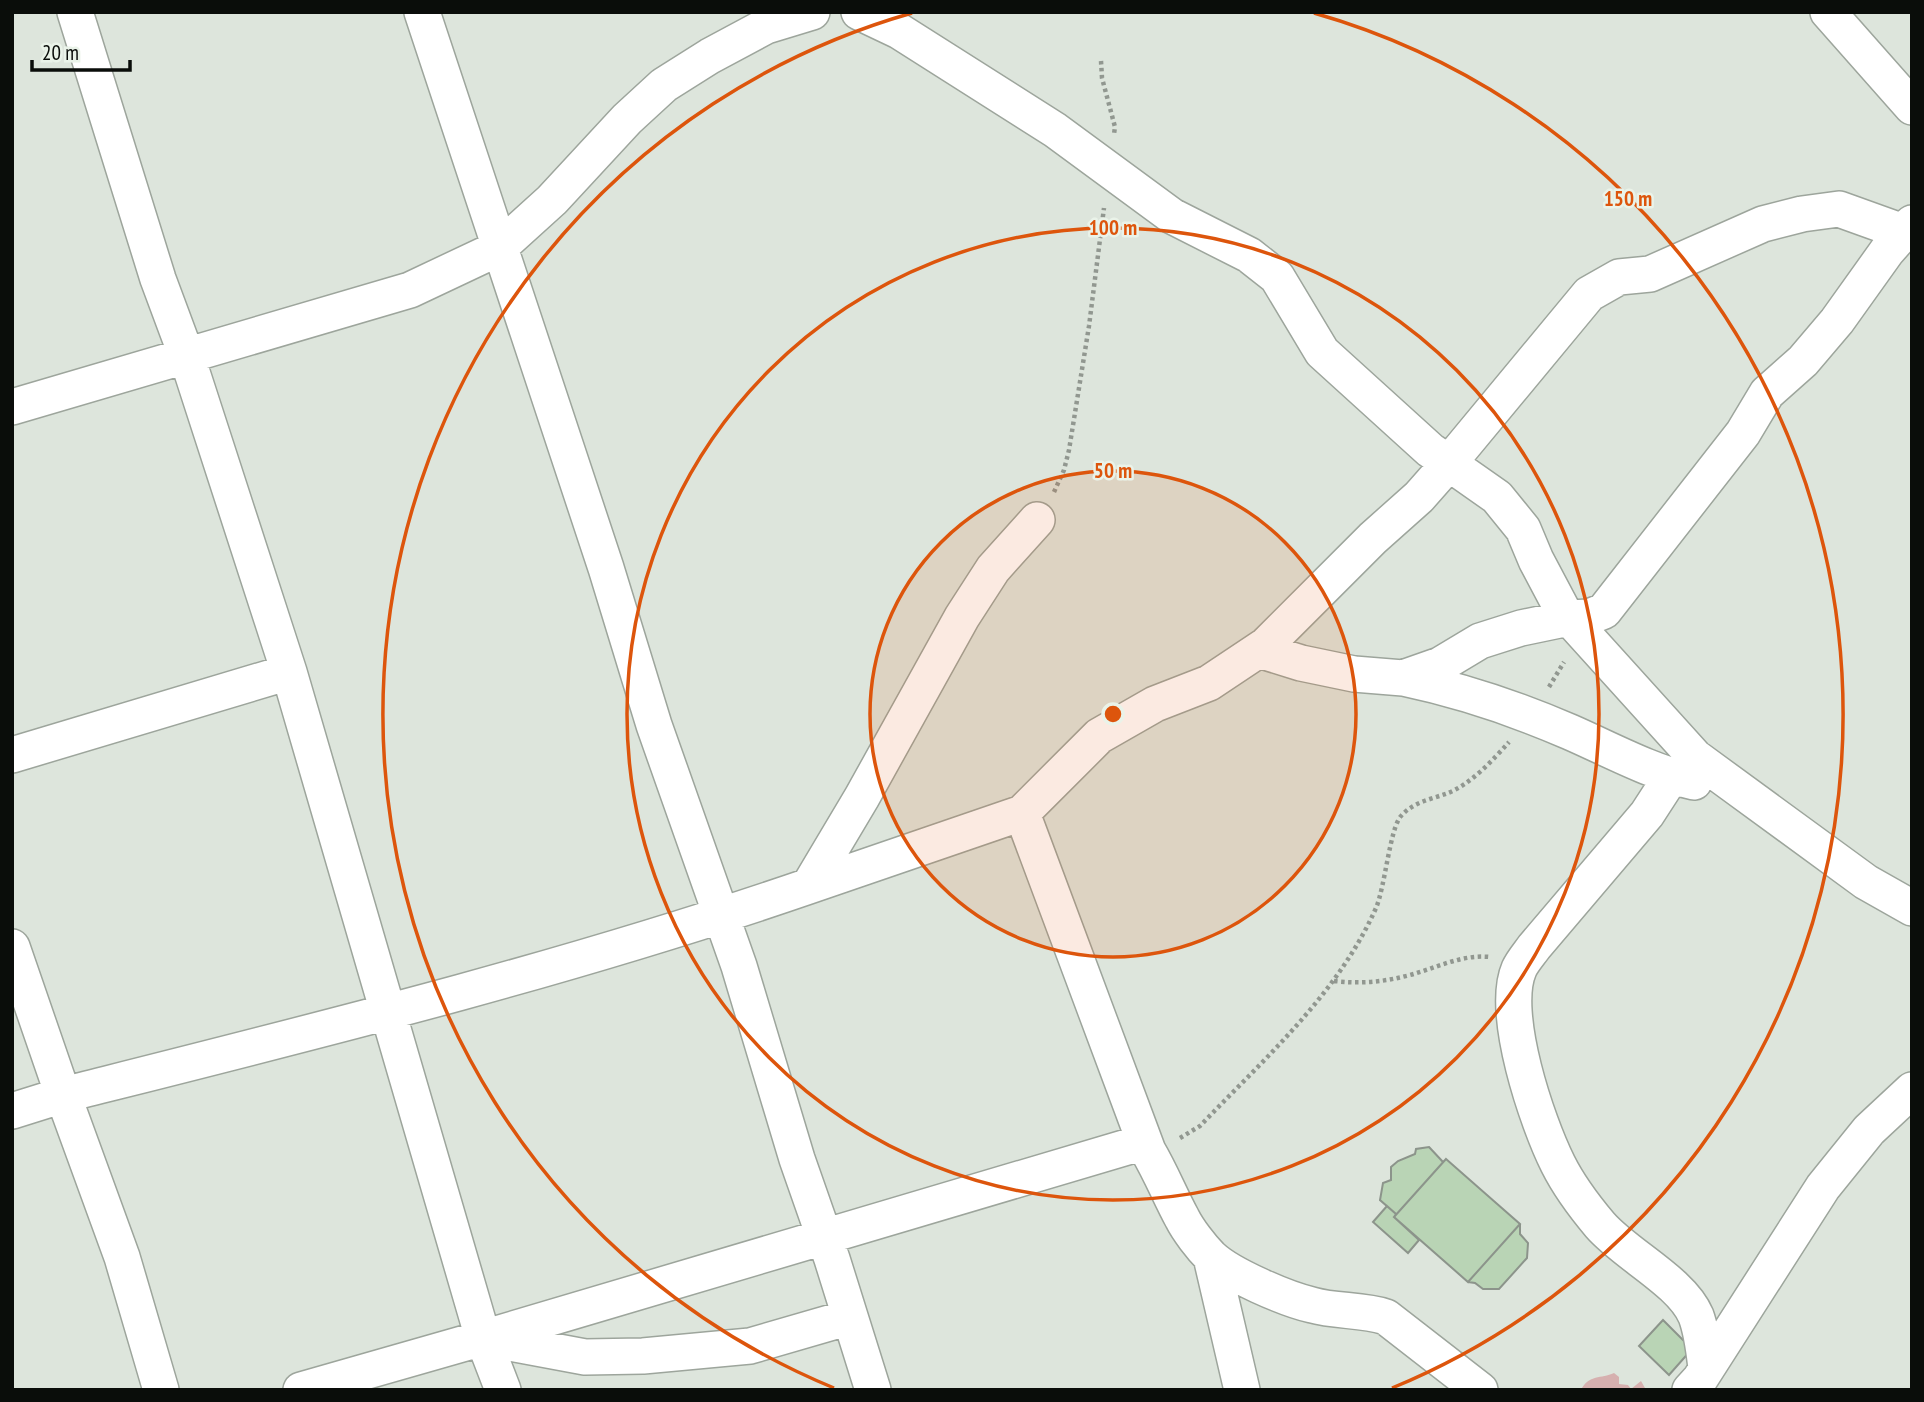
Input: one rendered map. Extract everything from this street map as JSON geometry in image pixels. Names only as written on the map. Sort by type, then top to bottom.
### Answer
[{"type":"street","points":[[75,12],[158,279],[187,357],[289,671],[483,1338],[503,1390]]},
{"type":"street","points":[[422,12],[606,568],[654,725],[722,916],[797,1159],[825,1236],[873,1390]]},
{"type":"street","points":[[12,407],[410,290],[499,248],[552,200],[664,85],[766,26],[812,12]]},
{"type":"street","points":[[859,12],[899,32],[1055,130],[1172,216],[1249,255],[1277,277],[1321,352],[1430,450],[1497,497],[1523,529],[1536,561],[1563,611],[1589,628],[1695,757],[1866,882],[1912,908]]},
{"type":"street","points":[[1828,12],[1912,107]]},
{"type":"street","points":[[12,1111],[63,1095],[388,1013],[722,916],[1022,813],[1099,736],[1155,704],[1209,683],[1259,650],[1419,497],[1589,294],[1619,277],[1650,274],[1763,224],[1802,214],[1839,209],[1907,228],[1837,321],[1802,361],[1767,393],[1743,433],[1589,628]]},
{"type":"street","points":[[809,886],[869,785],[962,617],[993,569],[1037,520]]},
{"type":"street","points":[[1403,678],[1440,665],[1480,641],[1521,628],[1589,628]]},
{"type":"street","points":[[1259,650],[1301,663],[1354,674],[1403,678],[1461,692],[1530,717],[1671,777],[1745,794]]},
{"type":"street","points":[[12,755],[289,671]]},
{"type":"street","points":[[1671,777],[1647,814],[1529,954],[1519,968],[1514,987],[1516,1027],[1523,1067],[1545,1135],[1558,1164],[1579,1199],[1603,1228],[1684,1296],[1696,1316],[1698,1379]]},
{"type":"street","points":[[1022,813],[1146,1147],[1183,1220],[1211,1257],[1244,1277],[1312,1306],[1368,1311],[1385,1317],[1479,1390]]},
{"type":"street","points":[[12,947],[122,1257],[161,1390]]},
{"type":"street","points":[[1698,1379],[1823,1187],[1870,1130],[1912,1090]]},
{"type":"street","points":[[301,1390],[825,1236],[1146,1147]]},
{"type":"street","points":[[1211,1257],[1242,1390]]},
{"type":"street","points":[[483,1338],[585,1357],[643,1356],[750,1346],[850,1317]]},
{"type":"path","points":[[1037,520],[1064,470],[1089,326],[1115,127],[1102,78],[1101,61]]},
{"type":"path","points":[[1146,1147],[1183,1137],[1200,1126],[1334,981],[1376,907],[1400,817],[1412,807],[1433,797],[1450,793],[1496,757],[1530,717],[1589,628]]},
{"type":"path","points":[[1334,981],[1376,982],[1465,958],[1529,954]]},
{"type":"shaded area","points":[[1614,1373],[1619,1377],[1619,1384],[1628,1385],[1631,1389],[1641,1381],[1645,1388],[1651,1390],[1581,1390],[1588,1381]]},
{"type":"building","points":[[1429,1147],[1443,1162],[1446,1159],[1520,1224],[1520,1234],[1528,1243],[1527,1258],[1499,1289],[1483,1289],[1468,1282],[1394,1217],[1396,1214],[1380,1200],[1383,1183],[1391,1180],[1391,1167],[1415,1154],[1416,1149]]},
{"type":"building","points":[[1446,1159],[1520,1224],[1468,1282],[1394,1217]]},
{"type":"building","points":[[1387,1206],[1396,1214],[1394,1217],[1419,1240],[1408,1253],[1373,1222]]},
{"type":"building","points":[[1663,1320],[1692,1349],[1669,1375],[1639,1346]]}]
